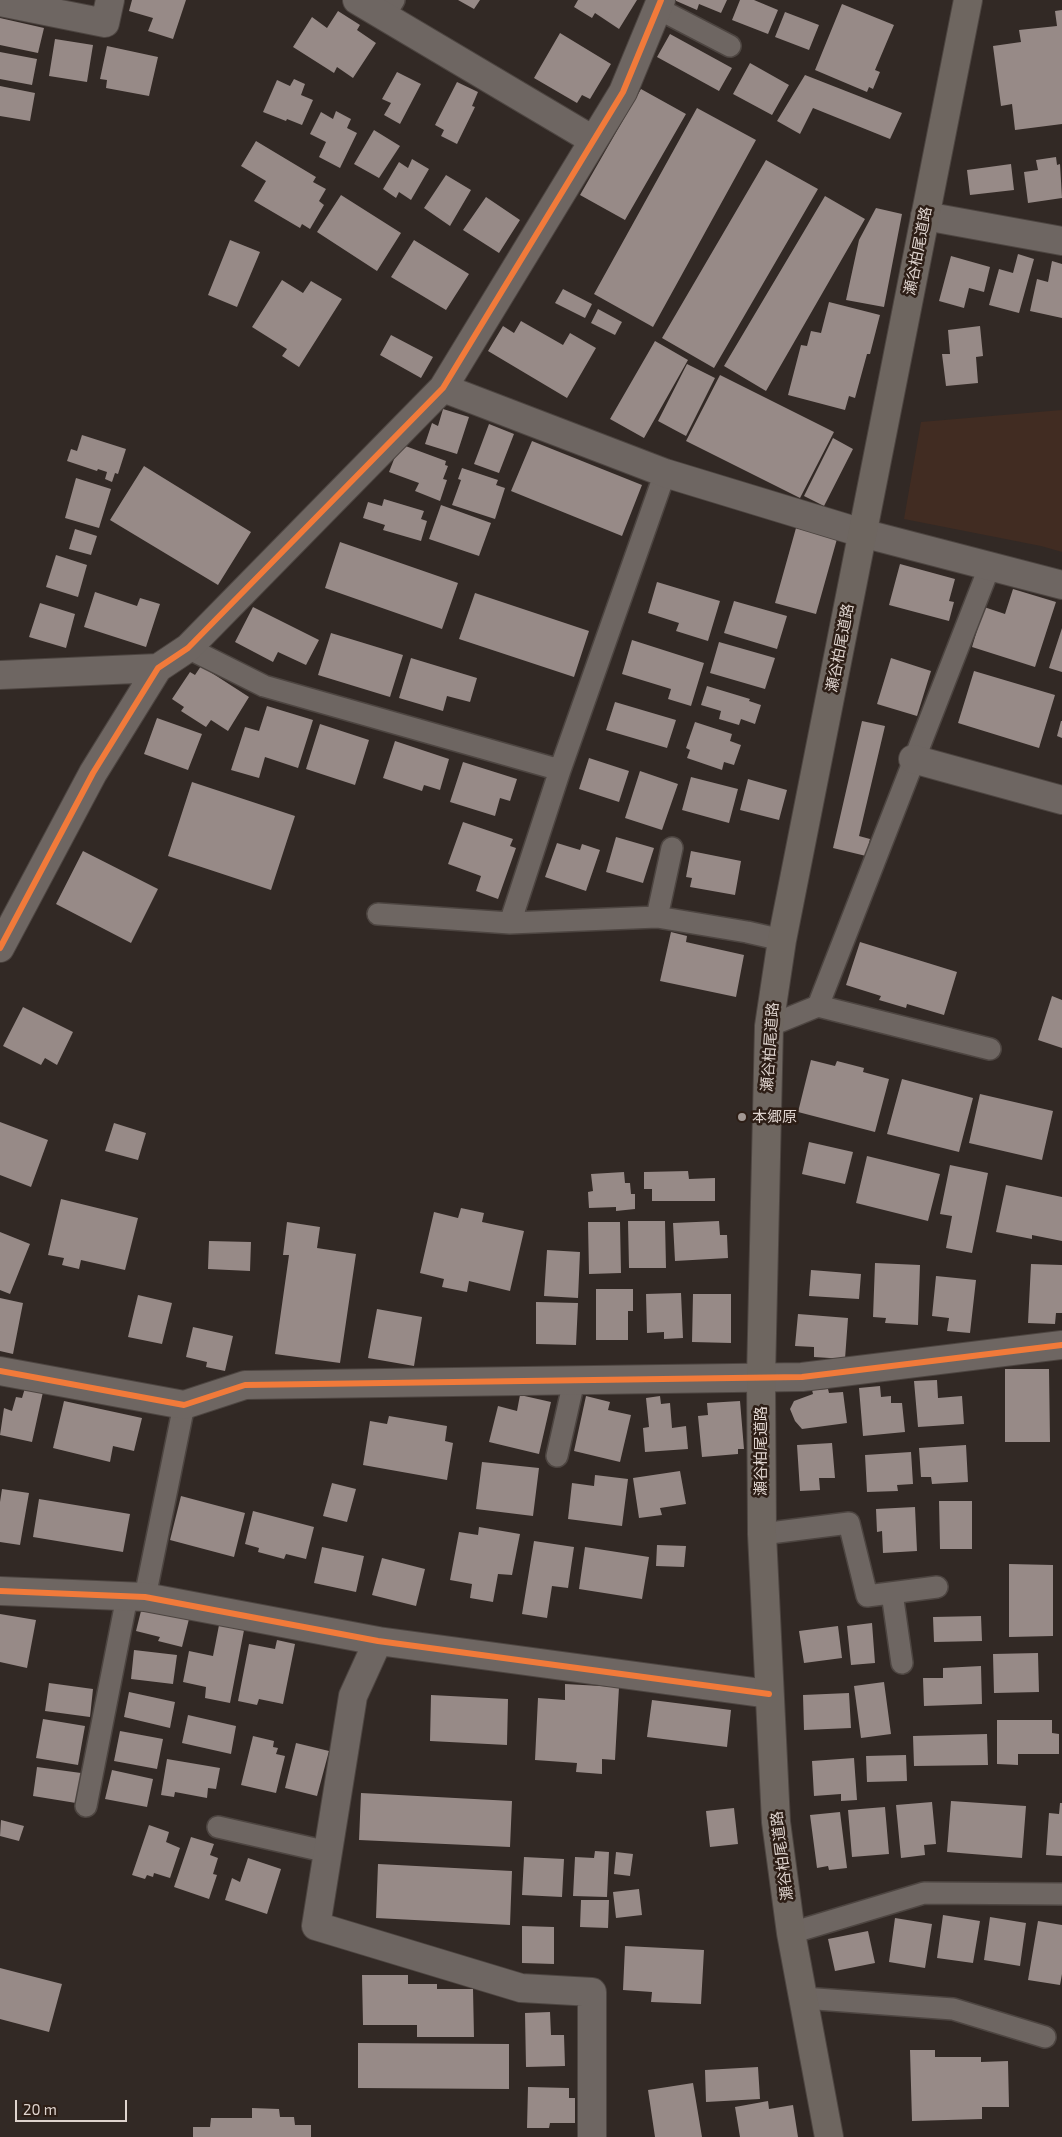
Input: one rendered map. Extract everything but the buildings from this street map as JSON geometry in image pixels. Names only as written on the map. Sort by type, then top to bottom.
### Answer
[{"type":"main road","name":"瀬谷柏尾道路","points":[[829,2137],[791,1933],[776,1822],[769,1694],[762,1534],[761,1377],[769,1026],[782,940],[968,0]]},
{"type":"street","points":[[0,2],[105,23],[110,0]]},
{"type":"street","points":[[357,0],[389,8],[593,140]]},
{"type":"street","points":[[0,948],[93,773],[158,668],[188,648],[443,388],[623,92],[659,4]]},
{"type":"street","points":[[925,216],[1062,242]]},
{"type":"street","points":[[443,388],[666,473],[862,534],[989,568],[1062,585]]},
{"type":"street","points":[[0,674],[158,668]]},
{"type":"street","points":[[913,759],[1062,800]]},
{"type":"street","points":[[0,1371],[184,1404],[245,1386],[802,1377],[1062,1345]]},
{"type":"street","points":[[0,1591],[136,1597],[378,1641],[769,1694]]},
{"type":"street","points":[[378,1641],[353,1696],[316,1926],[521,1988],[592,1992],[592,2137]]},
{"type":"lane","points":[[659,4],[730,46]]},
{"type":"lane","points":[[510,923],[560,770],[666,473]]},
{"type":"lane","points":[[818,1006],[989,568]]},
{"type":"lane","points":[[188,648],[264,686],[560,770]]},
{"type":"lane","points":[[657,917],[672,848]]},
{"type":"lane","points":[[378,914],[510,923],[657,917],[747,932],[782,940]]},
{"type":"lane","points":[[769,1026],[818,1006],[990,1049]]},
{"type":"lane","points":[[557,1456],[574,1381]]},
{"type":"lane","points":[[86,1806],[184,1404]]},
{"type":"lane","points":[[762,1534],[849,1523],[867,1596],[937,1587]]},
{"type":"lane","points":[[892,1593],[902,1663]]},
{"type":"lane","points":[[218,1827],[328,1852]]},
{"type":"lane","points":[[791,1933],[924,1893],[1062,1894]]},
{"type":"lane","points":[[803,1998],[953,2009],[1045,2037]]},
{"type":"shaded area","points":[[1062,410],[1062,552],[1041,546],[904,519],[921,422]]},
{"type":"cycle path","points":[[0,948],[93,773],[158,668],[188,648],[443,388],[623,92],[661,0]]},
{"type":"cycle path","points":[[0,1371],[184,1405],[245,1385],[802,1377],[1062,1345]]},
{"type":"cycle path","points":[[0,1591],[145,1597],[378,1641],[769,1694]]},
{"type":"place","name":"本郷原","points":[[742,1117]]}]
